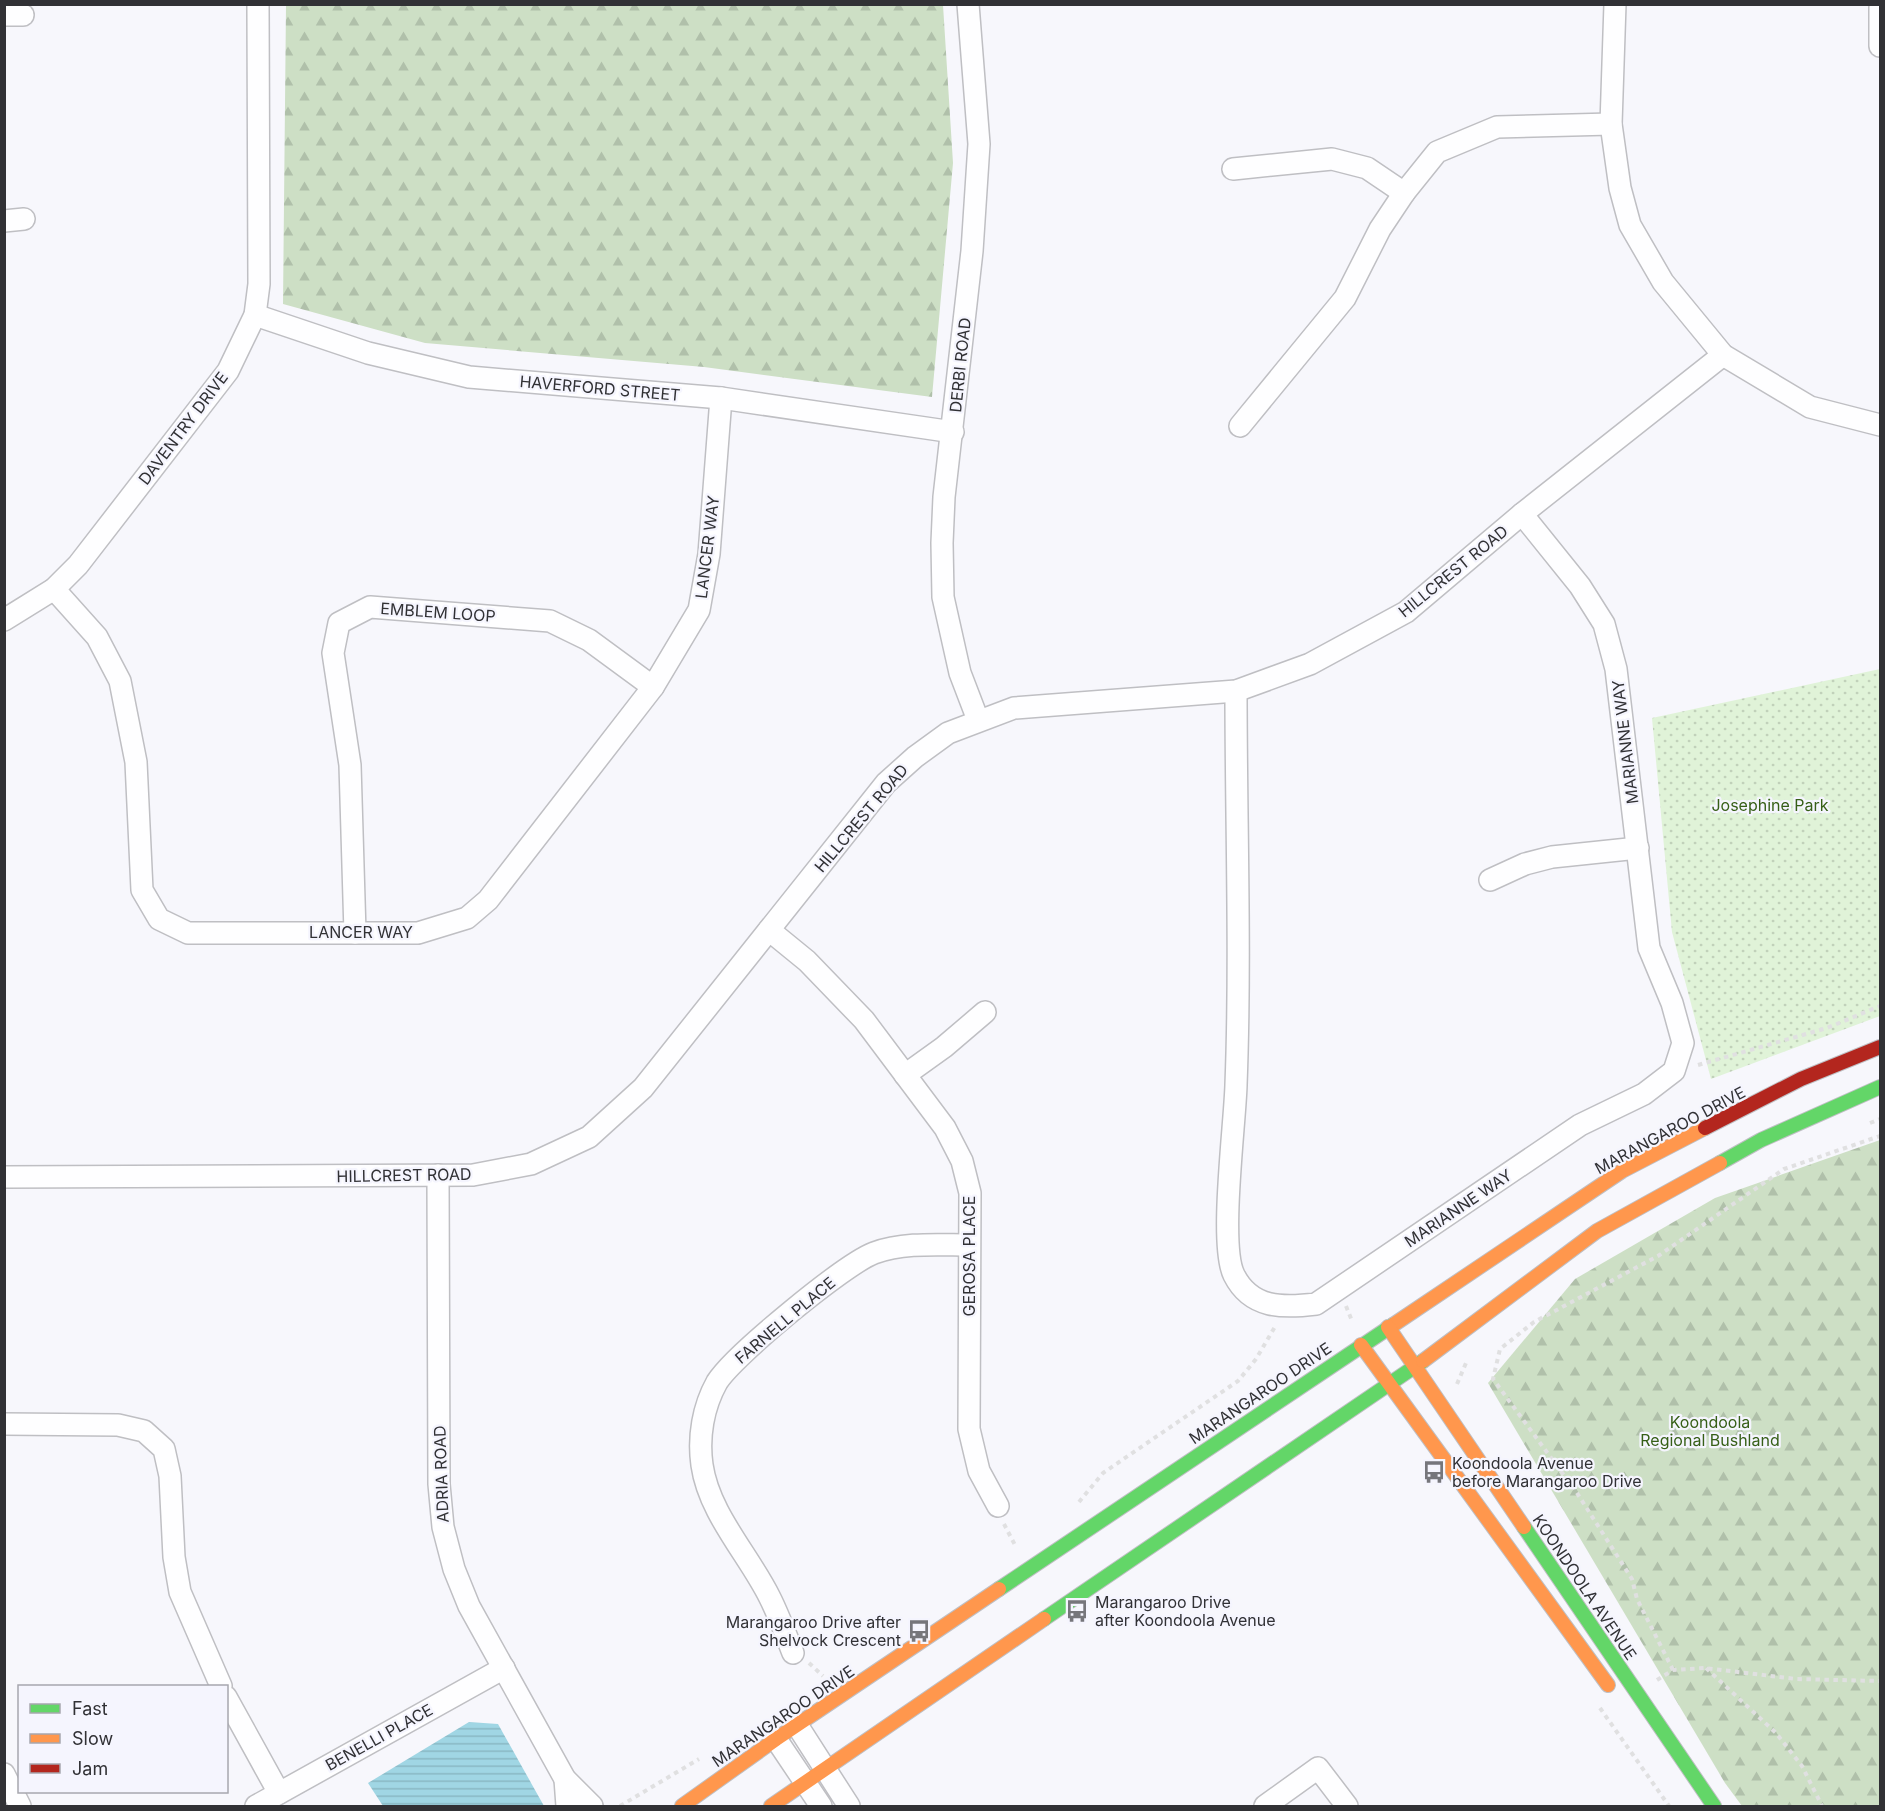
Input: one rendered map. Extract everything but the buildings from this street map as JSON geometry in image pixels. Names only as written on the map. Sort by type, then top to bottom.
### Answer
[{"type":"main road","name":"MARANGAROO DRIVE","points":[[682,1806],[776,1739],[1622,1171],[1801,1079],[1881,1047]]},
{"type":"main road","points":[[771,1806],[826,1771],[1451,1342],[1597,1231],[1761,1140],[1881,1087]]},
{"type":"main road","name":"KOONDOOLA AVENUE","points":[[1388,1327],[1714,1806]]},
{"type":"main road","points":[[1361,1346],[1615,1694]]},
{"type":"street","name":"DAVENTRY DRIVE","points":[[4,620],[54,589],[78,565],[228,371],[255,315],[260,284],[258,4]]},
{"type":"street","name":"DERBI ROAD","points":[[968,4],[979,144],[972,252],[944,497],[943,597],[960,672],[978,720]]},
{"type":"street","points":[[1615,4],[1611,124],[1620,188],[1630,225],[1663,282],[1723,355],[1810,407],[1881,425]]},
{"type":"street","points":[[1881,7],[1881,46]]},
{"type":"street","points":[[1240,426],[1345,298],[1380,229],[1404,193],[1437,152],[1497,127],[1611,124]]},
{"type":"street","points":[[1233,169],[1332,159],[1367,168],[1404,193]]},
{"type":"street","name":"HAVERFORD STREET","points":[[255,315],[368,353],[469,377],[721,398],[953,432]]},
{"type":"street","name":"HILLCREST ROAD","points":[[4,1177],[473,1175],[531,1164],[589,1137],[643,1088],[886,783],[915,757],[948,733],[1014,708],[1236,691],[1310,664],[1406,612],[1522,514],[1723,355]]},
{"type":"street","name":"LANCER WAY","points":[[54,589],[97,637],[120,681],[136,762],[142,890],[159,919],[188,933],[418,933],[466,918],[488,900],[653,687],[699,610],[709,554],[721,398]]},
{"type":"street","name":"MARIANNE WAY","points":[[1236,691],[1236,1084],[1227,1247],[1234,1275],[1255,1299],[1287,1308],[1316,1304],[1580,1125],[1644,1094],[1674,1071],[1683,1043],[1672,1003],[1649,948],[1616,669],[1604,624],[1580,586],[1522,514]]},
{"type":"street","name":"EMBLEM LOOP","points":[[355,933],[350,765],[333,653],[339,623],[370,607],[550,621],[589,640],[653,687]]},
{"type":"street","points":[[1490,880],[1526,864],[1552,857],[1638,848]]},
{"type":"street","name":"GEROSA PLACE","points":[[769,930],[807,961],[864,1020],[945,1128],[962,1161],[970,1193],[969,1429],[979,1471],[998,1506]]},
{"type":"street","points":[[905,1075],[944,1047],[985,1012]]},
{"type":"street","name":"ADRIA ROAD","points":[[438,1175],[439,1473],[443,1527],[454,1569],[469,1606],[565,1779],[592,1806]]},
{"type":"street","name":"FARNELL PLACE","points":[[794,1653],[770,1598],[715,1503],[702,1466],[700,1425],[718,1382],[743,1352],[845,1270],[874,1253],[908,1246],[969,1245]]},
{"type":"street","points":[[4,1424],[118,1425],[144,1431],[164,1449],[170,1476],[174,1557],[180,1592],[221,1685]]},
{"type":"street","name":"BENELLI PLACE","points":[[256,1806],[504,1668]]},
{"type":"street","points":[[228,1701],[279,1793]]},
{"type":"street","points":[[797,1725],[849,1806]]},
{"type":"street","points":[[776,1739],[821,1806]]},
{"type":"street","points":[[1265,1806],[1318,1768],[1347,1806]]},
{"type":"street","points":[[4,1774],[20,1806]]},
{"type":"street","name":"ADRIA ROAD","points":[[565,1779],[567,1806]]},
{"type":"path","points":[[1674,1071],[1827,1028],[1881,1006]]},
{"type":"path","points":[[1858,1127],[1881,1119]]},
{"type":"path","points":[[1673,1670],[1637,1599],[1632,1579],[1577,1493],[1493,1378],[1500,1349],[1534,1322],[1658,1256],[1784,1169],[1881,1136]]},
{"type":"path","points":[[1340,1288],[1361,1346]]},
{"type":"path","points":[[1075,1506],[1103,1473],[1238,1381],[1256,1359],[1287,1308]]},
{"type":"path","points":[[1436,1398],[1456,1384],[1468,1360]]},
{"type":"path","points":[[1009,1551],[1025,1541]]},
{"type":"path","points":[[794,1653],[816,1667],[827,1682]]},
{"type":"path","points":[[1822,1806],[1802,1766],[1776,1733],[1706,1668],[1796,1679],[1881,1681]]},
{"type":"path","points":[[620,1806],[705,1756]]},
{"type":"green space","points":[[286,5],[943,5],[953,163],[932,397],[704,367],[425,343],[283,304]]},
{"type":"green space","name":"Josephine Park","points":[[1880,669],[1880,1016],[1711,1079],[1672,932],[1652,718]]},
{"type":"green space","name":"Koondoola Regional Bushland","points":[[1880,1140],[1880,1806],[1742,1806],[1725,1783],[1488,1383],[1575,1279],[1715,1198]]},
{"type":"water","points":[[469,1722],[498,1724],[544,1806],[383,1806],[368,1783]]},
{"type":"traffic: fast","points":[[1720,1163],[1761,1140],[1880,1087]]},
{"type":"traffic: fast","points":[[999,1589],[1393,1325]]},
{"type":"traffic: fast","points":[[1044,1619],[1423,1361]]},
{"type":"traffic: fast","points":[[1524,1527],[1714,1806]]},
{"type":"traffic: slow","points":[[1393,1325],[1622,1171],[1705,1128]]},
{"type":"traffic: slow","points":[[1423,1361],[1597,1231],[1720,1163]]},
{"type":"traffic: slow","points":[[1388,1327],[1524,1527]]},
{"type":"traffic: slow","points":[[1361,1345],[1608,1685]]},
{"type":"traffic: slow","points":[[682,1806],[776,1739],[999,1589]]},
{"type":"traffic: slow","points":[[771,1806],[1044,1619]]},
{"type":"traffic: jam","points":[[1705,1128],[1801,1079],[1880,1047]]},
{"type":"place","name":"Koondoola Avenue before Marangaroo Drive","points":[[1434,1472]]},
{"type":"place","name":"Marangaroo Drive after Koondoola Avenue","points":[[1077,1611]]},
{"type":"place","name":"Marangaroo Drive after Shelvock Crescent","points":[[919,1631]]}]
